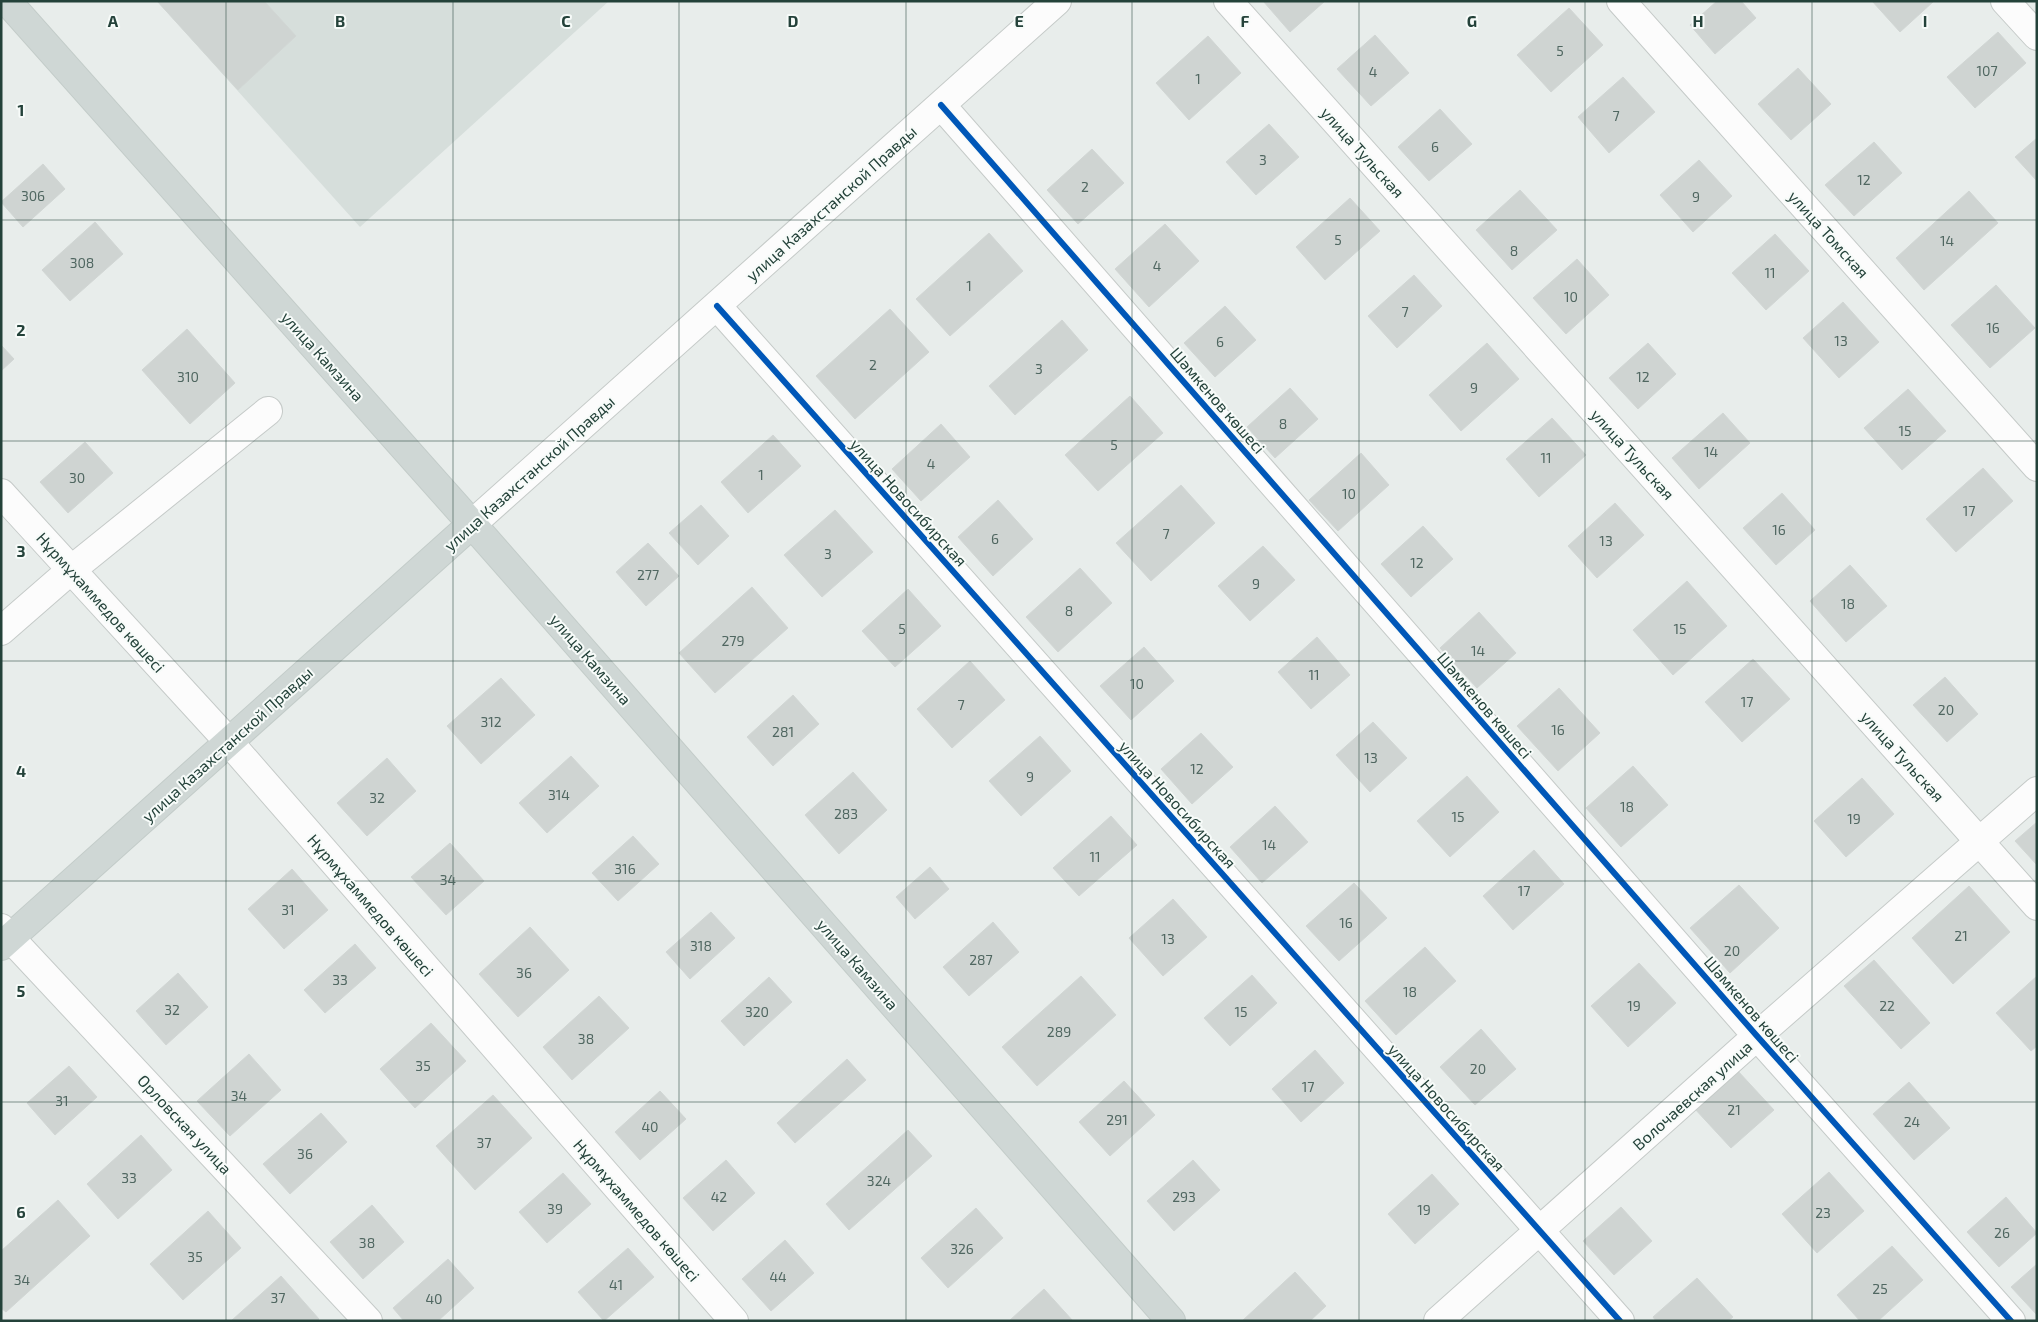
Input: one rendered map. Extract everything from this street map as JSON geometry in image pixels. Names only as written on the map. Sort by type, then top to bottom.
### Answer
[{"type":"main road","name":"улица Камзина","points":[[7,1],[472,524],[1171,1321]]},
{"type":"main road","name":"улица Казахстанской Правды","points":[[4,937],[229,742],[472,524]]},
{"type":"street","name":"улица Казахстанской Правды","points":[[472,524],[1057,1]]},
{"type":"street","name":"улица Тульская","points":[[1228,1],[2037,906]]},
{"type":"street","name":"улица Томская","points":[[1621,1],[2037,467]]},
{"type":"street","points":[[2005,1],[2037,36]]},
{"type":"street","name":"Шәмкенов көшесі","points":[[941,105],[1757,1036],[2011,1321]]},
{"type":"street","name":"улица Новосибирская","points":[[716,306],[1620,1321]]},
{"type":"street","points":[[1,631],[71,570],[268,411]]},
{"type":"street","name":"Нұрмұхаммедов көшесі","points":[[1,493],[229,742],[734,1321]]},
{"type":"street","name":"Волочаевская улица","points":[[1438,1321],[1540,1232],[1757,1036],[2037,790]]},
{"type":"street","name":"Орловская улица","points":[[4,937],[368,1321]]},
{"type":"shaded area","points":[[157,1],[609,1],[360,227]]},
{"type":"building","points":[[157,1],[264,1],[296,36],[238,90]]},
{"type":"building","points":[[1263,1],[1325,1],[1290,32]]},
{"type":"building","points":[[1717,1],[1741,1],[1756,18],[1715,54],[1690,25]]},
{"type":"building","points":[[1872,1],[1934,1],[1900,32]]},
{"type":"building","points":[[1569,8],[1603,45],[1551,92],[1517,55]]},
{"type":"building","points":[[1998,32],[2026,63],[1975,108],[1947,77]]},
{"type":"building","points":[[1375,35],[1409,73],[1371,106],[1337,69]]},
{"type":"building","points":[[1208,36],[1241,73],[1189,120],[1156,83]]},
{"type":"building","points":[[1798,68],[1831,104],[1791,140],[1758,104]]},
{"type":"building","points":[[1623,77],[1655,112],[1609,153],[1578,117]]},
{"type":"building","points":[[1440,109],[1472,144],[1429,181],[1398,147]]},
{"type":"building","points":[[1269,124],[1299,157],[1256,195],[1226,162]]},
{"type":"building","points":[[2037,138],[2037,181],[2015,157]]},
{"type":"building","points":[[1874,142],[1902,173],[1854,216],[1825,185]]},
{"type":"building","points":[[1092,149],[1124,183],[1078,224],[1047,190]]},
{"type":"building","points":[[1699,160],[1732,196],[1693,232],[1660,195]]},
{"type":"building","points":[[43,164],[65,189],[23,227],[1,202]]},
{"type":"building","points":[[1520,190],[1557,230],[1512,270],[1476,230]]},
{"type":"building","points":[[1969,191],[1998,223],[1924,290],[1896,258]]},
{"type":"building","points":[[1350,198],[1380,231],[1325,280],[1296,247]]},
{"type":"building","points":[[95,222],[123,254],[70,301],[42,270]]},
{"type":"building","points":[[1165,224],[1199,261],[1149,307],[1115,269]]},
{"type":"building","points":[[989,233],[1023,271],[950,336],[916,299]]},
{"type":"building","points":[[1775,234],[1809,271],[1766,310],[1732,273]]},
{"type":"building","points":[[1577,259],[1609,295],[1566,334],[1533,298]]},
{"type":"building","points":[[1414,275],[1442,306],[1397,348],[1368,316]]},
{"type":"building","points":[[1996,285],[2035,328],[1990,368],[1951,325]]},
{"type":"building","points":[[1843,302],[1879,342],[1839,378],[1803,338]]},
{"type":"building","points":[[1225,306],[1256,340],[1215,377],[1184,343]]},
{"type":"building","points":[[890,309],[929,352],[855,419],[816,376]]},
{"type":"building","points":[[1062,320],[1088,350],[1015,415],[989,386]]},
{"type":"building","points":[[187,329],[235,383],[190,424],[142,370]]},
{"type":"building","points":[[1487,343],[1519,379],[1461,431],[1429,395]]},
{"type":"building","points":[[1648,343],[1676,374],[1638,409],[1609,378]]},
{"type":"building","points":[[1,345],[14,359],[1,371]]},
{"type":"building","points":[[1290,388],[1318,419],[1275,458],[1247,427]]},
{"type":"building","points":[[1908,389],[1946,431],[1902,470],[1864,428]]},
{"type":"building","points":[[1130,396],[1163,433],[1098,491],[1065,455]]},
{"type":"building","points":[[1723,413],[1750,443],[1699,489],[1672,458]]},
{"type":"building","points":[[1552,418],[1586,455],[1539,497],[1506,459]]},
{"type":"building","points":[[941,424],[970,457],[921,501],[892,469]]},
{"type":"building","points":[[773,435],[801,466],[748,513],[721,482]]},
{"type":"building","points":[[85,442],[113,473],[68,513],[40,482]]},
{"type":"building","points":[[1361,453],[1389,485],[1338,531],[1309,500]]},
{"type":"building","points":[[1983,468],[2013,501],[1956,552],[1926,519]]},
{"type":"building","points":[[1181,485],[1215,523],[1151,581],[1116,543]]},
{"type":"building","points":[[1782,493],[1815,530],[1776,565],[1743,528]]},
{"type":"building","points":[[998,500],[1033,539],[993,576],[958,537]]},
{"type":"building","points":[[1615,503],[1644,535],[1597,578],[1568,546]]},
{"type":"building","points":[[701,505],[729,536],[698,565],[669,533]]},
{"type":"building","points":[[835,510],[873,552],[822,597],[784,555]]},
{"type":"building","points":[[1423,526],[1453,559],[1411,597],[1381,564]]},
{"type":"building","points":[[648,543],[679,576],[646,606],[616,572]]},
{"type":"building","points":[[1263,546],[1295,580],[1250,621],[1218,586]]},
{"type":"building","points":[[1850,565],[1887,606],[1846,642],[1810,601]]},
{"type":"building","points":[[1080,568],[1112,603],[1058,652],[1026,617]]},
{"type":"building","points":[[1687,581],[1727,626],[1673,675],[1633,630]]},
{"type":"building","points":[[752,587],[788,628],[715,693],[679,653]]},
{"type":"building","points":[[908,589],[941,626],[895,667],[862,631]]},
{"type":"building","points":[[1479,612],[1516,653],[1477,688],[1440,648]]},
{"type":"building","points":[[1317,637],[1350,675],[1311,709],[1278,672]]},
{"type":"building","points":[[1144,647],[1174,681],[1131,720],[1100,686]]},
{"type":"building","points":[[1753,659],[1790,699],[1742,742],[1705,702]]},
{"type":"building","points":[[970,661],[1005,700],[952,748],[917,709]]},
{"type":"building","points":[[1945,677],[1978,714],[1947,742],[1913,705]]},
{"type":"building","points":[[501,678],[535,715],[481,764],[447,726]]},
{"type":"building","points":[[1559,688],[1600,733],[1558,771],[1517,726]]},
{"type":"building","points":[[793,695],[819,724],[773,766],[747,737]]},
{"type":"building","points":[[1373,722],[1407,758],[1370,792],[1336,755]]},
{"type":"building","points":[[1201,733],[1233,767],[1192,804],[1161,769]]},
{"type":"building","points":[[1040,736],[1071,771],[1021,816],[989,781]]},
{"type":"building","points":[[571,756],[599,786],[547,833],[519,803]]},
{"type":"building","points":[[387,758],[416,791],[367,836],[337,803]]},
{"type":"building","points":[[1633,766],[1668,805],[1621,847],[1586,808]]},
{"type":"building","points":[[853,772],[887,810],[839,854],[805,815]]},
{"type":"building","points":[[1467,776],[1499,812],[1450,857],[1417,821]]},
{"type":"building","points":[[1862,778],[1894,814],[1846,857],[1814,821]]},
{"type":"building","points":[[1275,806],[1308,842],[1262,883],[1230,847]]},
{"type":"building","points":[[1111,816],[1137,845],[1079,896],[1053,868]]},
{"type":"building","points":[[2037,822],[2037,865],[2015,841]]},
{"type":"building","points":[[633,836],[659,864],[618,901],[592,873]]},
{"type":"building","points":[[450,843],[484,881],[446,915],[411,877]]},
{"type":"building","points":[[1534,850],[1564,884],[1513,930],[1483,896]]},
{"type":"building","points":[[930,867],[949,889],[915,919],[896,897]]},
{"type":"building","points":[[292,869],[328,910],[284,949],[248,909]]},
{"type":"building","points":[[1354,883],[1387,918],[1339,961],[1306,926]]},
{"type":"building","points":[[1739,885],[1779,928],[1730,973],[1690,928]]},
{"type":"building","points":[[1969,886],[2010,932],[1953,984],[1912,938]]},
{"type":"building","points":[[1173,899],[1207,937],[1163,976],[1129,938]]},
{"type":"building","points":[[711,912],[735,938],[690,979],[666,952]]},
{"type":"building","points":[[993,922],[1019,952],[969,996],[943,967]]},
{"type":"building","points":[[530,927],[569,970],[518,1017],[479,974]]},
{"type":"building","points":[[355,944],[376,968],[325,1013],[304,990]]},
{"type":"building","points":[[1425,947],[1456,981],[1396,1035],[1365,1001]]},
{"type":"building","points":[[1874,960],[1930,1023],[1901,1049],[1844,986]]},
{"type":"building","points":[[1639,963],[1676,1003],[1628,1047],[1591,1006]]},
{"type":"building","points":[[178,973],[208,1007],[166,1045],[136,1011]]},
{"type":"building","points":[[1252,975],[1277,1003],[1230,1046],[1204,1018]]},
{"type":"building","points":[[1081,976],[1116,1015],[1037,1086],[1002,1047]]},
{"type":"building","points":[[2037,976],[2037,1046],[2031,1051],[1996,1013]]},
{"type":"building","points":[[769,977],[792,1002],[744,1046],[721,1021]]},
{"type":"building","points":[[599,996],[629,1028],[572,1080],[543,1047]]},
{"type":"building","points":[[431,1023],[466,1061],[415,1108],[380,1069]]},
{"type":"building","points":[[1481,1029],[1516,1069],[1475,1105],[1440,1067]]},
{"type":"building","points":[[1315,1050],[1344,1083],[1301,1122],[1272,1089]]},
{"type":"building","points":[[249,1054],[281,1090],[230,1136],[197,1101]]},
{"type":"building","points":[[847,1059],[866,1080],[795,1143],[777,1123]]},
{"type":"building","points":[[69,1066],[97,1097],[55,1135],[27,1103]]},
{"type":"building","points":[[1737,1070],[1774,1110],[1731,1148],[1694,1108]]},
{"type":"building","points":[[1124,1081],[1155,1115],[1110,1156],[1079,1122]]},
{"type":"building","points":[[1909,1082],[1950,1128],[1914,1160],[1873,1114]]},
{"type":"building","points":[[660,1091],[686,1119],[640,1160],[615,1132]]},
{"type":"building","points":[[493,1095],[532,1138],[475,1190],[436,1146]]},
{"type":"building","points":[[321,1113],[347,1142],[290,1194],[263,1164]]},
{"type":"building","points":[[908,1130],[932,1156],[849,1230],[826,1204]]},
{"type":"building","points":[[141,1135],[172,1170],[118,1219],[87,1184]]},
{"type":"building","points":[[726,1160],[755,1193],[713,1231],[683,1198]]},
{"type":"building","points":[[1193,1160],[1220,1190],[1174,1231],[1147,1201]]},
{"type":"building","points":[[1829,1172],[1864,1211],[1817,1253],[1782,1214]]},
{"type":"building","points":[[563,1173],[591,1204],[547,1243],[519,1212]]},
{"type":"building","points":[[1432,1174],[1459,1204],[1415,1244],[1388,1214]]},
{"type":"building","points":[[2006,1197],[2037,1233],[1999,1267],[1967,1232]]},
{"type":"building","points":[[58,1200],[90,1236],[6,1312],[1,1308],[1,1251]]},
{"type":"building","points":[[372,1205],[404,1242],[363,1279],[330,1242]]},
{"type":"building","points":[[1621,1207],[1652,1241],[1614,1275],[1583,1241]]},
{"type":"building","points":[[976,1208],[1003,1238],[948,1288],[921,1258]]},
{"type":"building","points":[[208,1211],[241,1248],[183,1300],[150,1264]]},
{"type":"building","points":[[785,1240],[814,1273],[771,1311],[742,1279]]},
{"type":"building","points":[[1892,1246],[1923,1280],[1878,1321],[1860,1321],[1837,1295]]},
{"type":"building","points":[[628,1248],[654,1277],[604,1321],[578,1292]]},
{"type":"building","points":[[448,1259],[474,1288],[438,1321],[404,1321],[393,1308]]},
{"type":"building","points":[[2037,1264],[2037,1315],[2011,1287]]},
{"type":"building","points":[[1295,1272],[1326,1306],[1310,1321],[1242,1321]]},
{"type":"building","points":[[281,1276],[319,1319],[317,1321],[231,1321]]},
{"type":"building","points":[[1697,1278],[1733,1317],[1728,1321],[1656,1321],[1653,1317]]},
{"type":"building","points":[[1044,1289],[1073,1321],[1009,1321]]},
{"type":"cycle path","points":[[941,105],[1757,1036],[2011,1321]]},
{"type":"cycle path","points":[[717,306],[1620,1321]]}]
